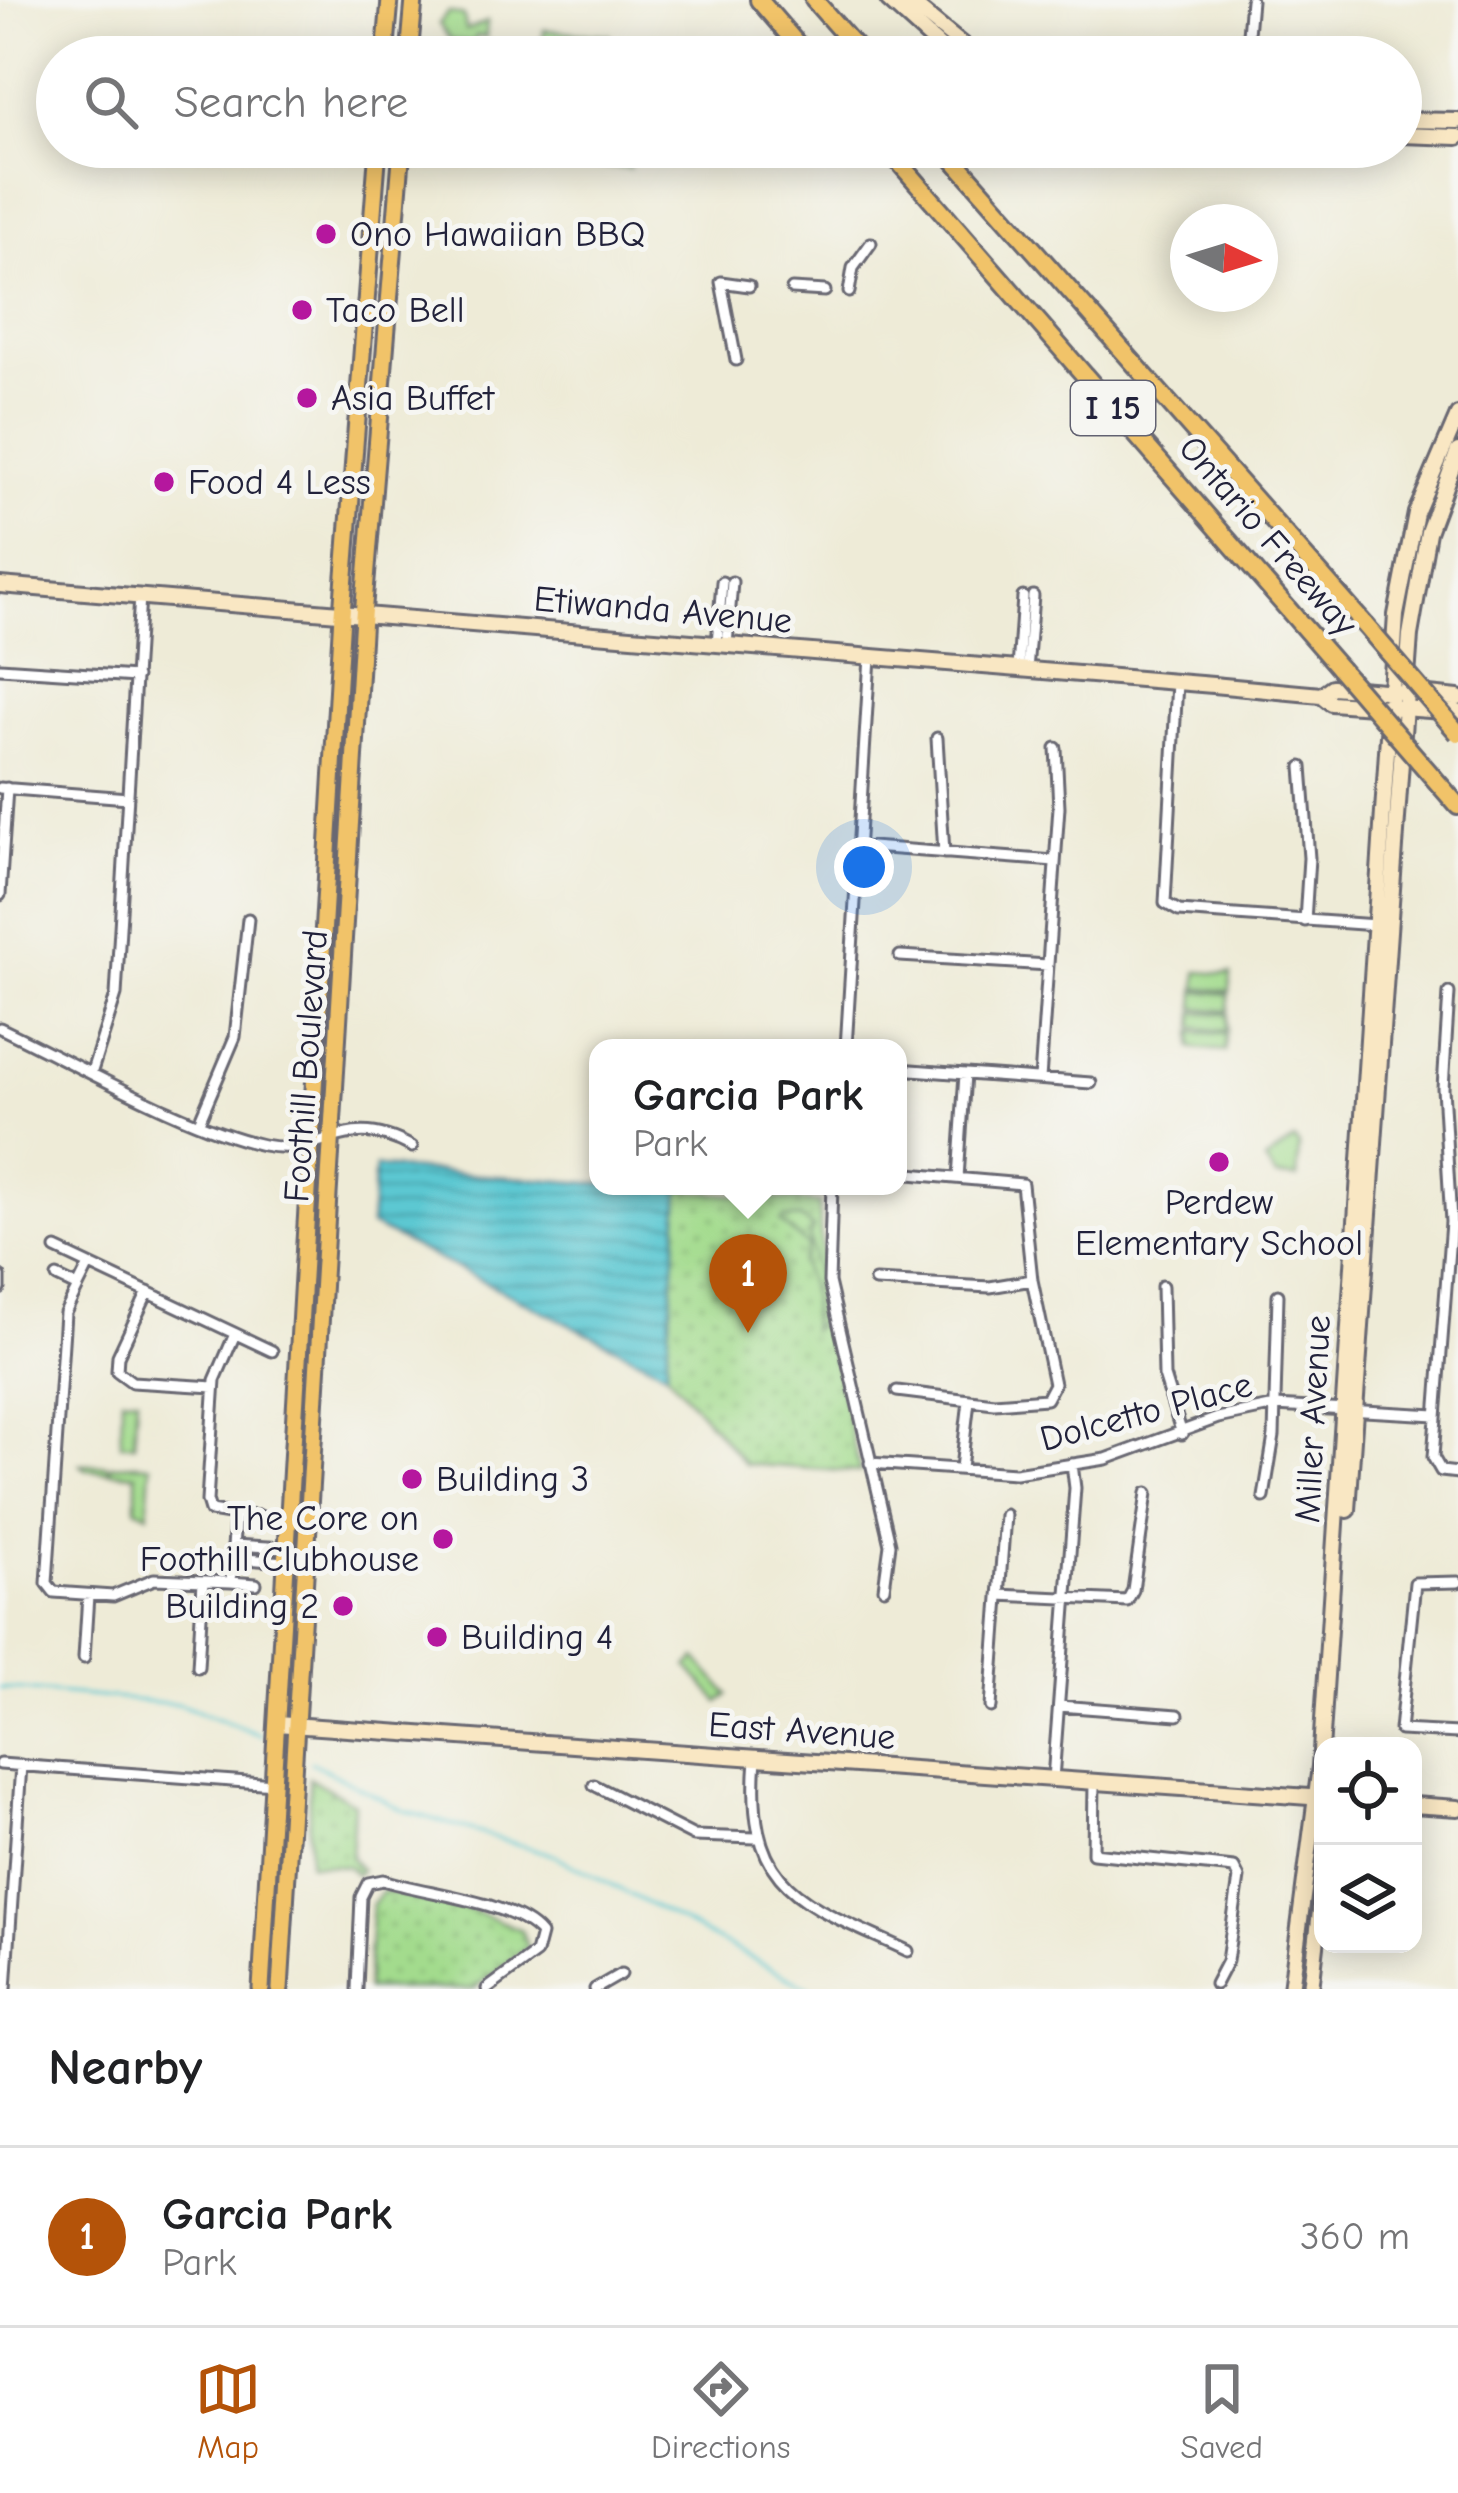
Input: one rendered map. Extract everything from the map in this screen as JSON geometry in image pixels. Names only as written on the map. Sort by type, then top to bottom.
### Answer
[{"type":"highway","points":[[745,0],[788,34]]},
{"type":"highway","points":[[759,0],[788,34]]},
{"type":"highway","points":[[816,0],[845,36]]},
{"type":"highway","name":"Ontario Freeway","points":[[904,168],[1458,806]]},
{"type":"highway","name":"Ontario Freeway","points":[[962,168],[1458,733]]},
{"type":"main road","points":[[386,36],[389,0]]},
{"type":"main road","points":[[411,36],[414,0]]},
{"type":"main road","points":[[888,0],[928,36]]},
{"type":"main road","points":[[907,0],[951,36]]},
{"type":"main road","points":[[1422,120],[1458,121]]},
{"type":"main road","points":[[1422,136],[1458,137]]},
{"type":"main road","name":"Foothill Boulevard","points":[[261,1989],[342,614],[376,168]]},
{"type":"main road","name":"Foothill Boulevard","points":[[280,1989],[363,616],[400,168]]},
{"type":"main road","points":[[1398,700],[1396,615],[1413,529],[1433,464],[1458,415]]},
{"type":"main road","points":[[1398,700],[1415,584],[1438,495],[1458,451]]},
{"type":"main road","name":"Etiwanda Avenue","points":[[0,585],[1177,682],[1321,695],[1331,703],[1458,698]]},
{"type":"main road","name":"Etiwanda Avenue","points":[[1398,700],[1458,712]]},
{"type":"main road","name":"Miller Avenue","points":[[1324,1737],[1398,700]]},
{"type":"main road","name":"Miller Avenue","points":[[1331,1737],[1348,1408]]},
{"type":"main road","name":"East Avenue","points":[[277,1724],[1314,1797]]},
{"type":"main road","points":[[1422,1806],[1458,1808]]},
{"type":"main road","name":"Miller Avenue","points":[[1291,1989],[1314,1837]]},
{"type":"main road","points":[[1311,1989],[1315,1953]]},
{"type":"street","points":[[1248,36],[1251,0]]},
{"type":"street","points":[[849,292],[853,268],[872,243]]},
{"type":"street","points":[[736,360],[721,282],[748,286]]},
{"type":"street","points":[[792,289],[825,291]]},
{"type":"street","points":[[722,645],[727,582]]},
{"type":"street","points":[[92,1071],[115,1005],[140,595]]},
{"type":"street","points":[[1023,670],[1028,596]]},
{"type":"street","points":[[847,1039],[870,657]]},
{"type":"street","points":[[0,668],[136,677]]},
{"type":"street","points":[[1177,682],[1165,903],[1179,911],[1383,926]]},
{"type":"street","points":[[938,738],[944,853]]},
{"type":"street","points":[[1040,1079],[1055,861],[1056,748]]},
{"type":"street","points":[[1302,767],[1309,858],[1305,921]]},
{"type":"street","points":[[0,895],[4,788],[128,798]]},
{"type":"street","points":[[858,846],[1055,861]]},
{"type":"street","points":[[199,1122],[235,1037],[248,919]]},
{"type":"street","points":[[900,956],[1048,965]]},
{"type":"street","points":[[1449,993],[1450,1222],[1436,1467],[1458,1473]]},
{"type":"street","points":[[0,1028],[199,1122],[260,1144],[299,1150],[346,1130],[382,1132],[412,1147]]},
{"type":"street","points":[[907,1070],[1090,1083]]},
{"type":"street","points":[[958,1178],[965,1074]]},
{"type":"street","points":[[897,1391],[969,1401],[1039,1401],[1051,1393],[1054,1378],[1032,1280],[1022,1184],[907,1174]]},
{"type":"street","points":[[832,1195],[829,1282],[890,1544],[884,1588]]},
{"type":"street","points":[[56,1250],[272,1351]]},
{"type":"street","points":[[89,1265],[65,1313],[47,1583],[54,1592],[113,1596],[154,1579],[256,1584]]},
{"type":"street","points":[[0,1276],[0,1289]]},
{"type":"street","points":[[57,1277],[78,1287]]},
{"type":"street","points":[[875,1281],[990,1287],[1032,1280]]},
{"type":"street","points":[[1162,1286],[1164,1376],[1182,1434]]},
{"type":"street","points":[[148,1292],[118,1356],[116,1371],[133,1382],[214,1387]]},
{"type":"street","points":[[1264,1497],[1275,1406],[1278,1295]]},
{"type":"street","points":[[235,1334],[214,1387],[208,1508],[260,1516]]},
{"type":"street","points":[[1440,1363],[1458,1364]]},
{"type":"street","points":[[961,1468],[969,1401]]},
{"type":"street","name":"Dolcetto Place","points":[[871,1463],[1015,1473],[1072,1465],[1182,1434],[1218,1418],[1275,1406],[1436,1415]]},
{"type":"street","points":[[1053,1779],[1072,1465]]},
{"type":"street","points":[[999,1595],[1117,1604],[1130,1598],[1147,1493]]},
{"type":"street","points":[[231,1582],[235,1515]]},
{"type":"street","points":[[991,1707],[1005,1515]]},
{"type":"street","points":[[233,1541],[286,1555]]},
{"type":"street","points":[[232,1558],[286,1555]]},
{"type":"street","points":[[198,1667],[203,1581]]},
{"type":"street","points":[[1458,1582],[1415,1583],[1400,1730],[1458,1733]]},
{"type":"street","points":[[84,1658],[88,1594]]},
{"type":"street","points":[[1059,1706],[1178,1715]]},
{"type":"street","points":[[756,1758],[751,1813],[756,1838],[792,1892],[908,1952]]},
{"type":"street","points":[[0,1764],[274,1784]]},
{"type":"street","points":[[6,1989],[21,1765]]},
{"type":"street","points":[[1094,1782],[1093,1853],[1234,1868],[1239,1878],[1227,1961],[1215,1984]]},
{"type":"street","points":[[594,1785],[694,1837],[756,1838]]},
{"type":"street","points":[[357,1989],[361,1897],[368,1883],[383,1880],[495,1908],[533,1924],[542,1945],[501,1985],[487,1989]]},
{"type":"street","points":[[595,1989],[621,1974]]},
{"type":"green space","points":[[448,12],[464,16],[466,30],[487,22],[486,36],[447,36],[439,24]]},
{"type":"green space","points":[[544,30],[610,35],[610,36],[543,36]]},
{"type":"green space","points":[[1198,972],[1231,974],[1230,991],[1197,988]]},
{"type":"green space","points":[[1196,991],[1229,994],[1228,1011],[1195,1008]]},
{"type":"green space","points":[[1195,1012],[1228,1014],[1227,1031],[1194,1028]]},
{"type":"green space","points":[[1193,1032],[1226,1034],[1225,1051],[1192,1048]]},
{"type":"green space","points":[[1294,1140],[1299,1146],[1297,1178],[1276,1177],[1265,1161]]},
{"type":"green space","points":[[680,1195],[819,1203],[824,1316],[860,1472],[745,1464],[666,1372]]},
{"type":"green space","points":[[800,1218],[813,1228],[809,1236],[824,1316],[811,1330],[811,1289],[801,1263],[808,1246],[780,1222]]},
{"type":"green space","points":[[137,1397],[134,1444],[121,1444],[122,1398]]},
{"type":"green space","points":[[81,1465],[107,1465],[110,1470],[112,1465],[151,1465],[148,1514],[136,1508],[136,1474],[86,1470]]},
{"type":"green space","points":[[697,1659],[728,1694],[719,1702],[688,1667]]},
{"type":"green space","points":[[309,1778],[354,1803],[351,1858],[361,1870],[356,1875],[347,1866],[309,1864]]},
{"type":"green space","points":[[383,1891],[475,1911],[521,1930],[527,1947],[474,1989],[366,1989],[372,1904]]},
{"type":"water","points":[[375,1167],[589,1183],[589,1195],[680,1195],[666,1372],[370,1225]]},
{"type":"waterway","points":[[0,1688],[178,1704],[261,1735]]},
{"type":"waterway","points":[[311,1762],[402,1810],[554,1855],[811,1989]]},
{"type":"place","name":"Ono Hawaiian BBQ","points":[[326,234]]},
{"type":"place","name":"Taco Bell","points":[[302,310]]},
{"type":"place","name":"Asia Buffet","points":[[307,398]]},
{"type":"place","name":"Food 4 Less","points":[[164,482]]},
{"type":"place","name":"Perdew Elementary School","points":[[1219,1162]]},
{"type":"place","name":"Garcia Park","points":[[748,1333]]},
{"type":"place","name":"Building 3","points":[[412,1479]]},
{"type":"place","name":"The Core on Foothill Clubhouse","points":[[443,1539]]},
{"type":"place","name":"Building 2","points":[[343,1606]]},
{"type":"place","name":"Building 4","points":[[437,1637]]}]
